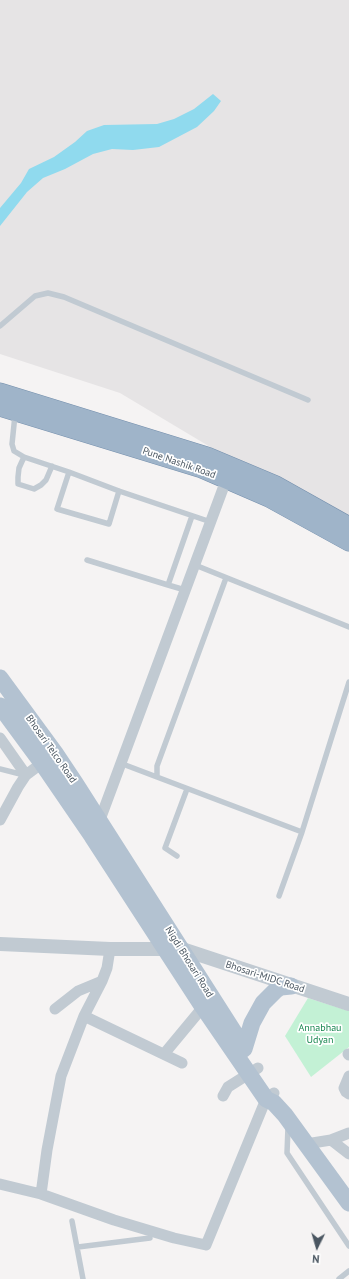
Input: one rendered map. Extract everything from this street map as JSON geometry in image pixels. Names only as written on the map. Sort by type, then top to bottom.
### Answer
[{"type":"highway","name":"Pune Nashik Road","points":[[0,392],[207,456],[229,473],[269,498],[349,542]]},
{"type":"highway","name":"Pune Nashik Road","points":[[8,409],[202,469],[229,473],[276,485],[349,526]]},
{"type":"main road","name":"Bhosari Telco Road","points":[[0,678],[55,753],[96,828]]},
{"type":"main road","name":"Bhosari Telco Road","points":[[0,706],[42,763],[96,828]]},
{"type":"main road","name":"Nigdi Bhosari Road","points":[[96,828],[174,949],[244,1049],[253,1071]]},
{"type":"main road","name":"Nigdi Bhosari Road","points":[[174,949],[203,1007],[253,1071],[271,1098],[349,1202]]},
{"type":"main road","points":[[244,1049],[252,1023],[263,1003],[276,990],[281,987],[291,986]]},
{"type":"street","points":[[96,828],[229,473]]},
{"type":"street","points":[[0,738],[26,775]]},
{"type":"street","points":[[0,820],[26,775],[42,763]]},
{"type":"street","name":"Bhosari-MIDC Road","points":[[0,944],[110,949],[174,949],[349,1004]]},
{"type":"street","points":[[41,1194],[47,1150],[61,1076],[84,1016],[102,981],[107,968],[110,949]]},
{"type":"street","points":[[55,1010],[78,991],[102,981]]},
{"type":"street","points":[[164,1054],[203,1007]]},
{"type":"street","points":[[84,1016],[182,1062]]},
{"type":"street","points":[[223,1096],[228,1087],[253,1071]]},
{"type":"street","points":[[349,1076],[344,1088],[349,1094]]},
{"type":"street","points":[[0,1184],[41,1194],[114,1220],[206,1246],[271,1098]]},
{"type":"street","points":[[306,1144],[331,1140],[349,1133]]},
{"type":"street","points":[[331,1140],[349,1154]]},
{"type":"lane","points":[[0,326],[35,296],[48,293],[64,297],[308,400]]},
{"type":"lane","points":[[8,409],[14,451],[119,491],[210,522]]},
{"type":"lane","points":[[24,456],[19,468],[18,484],[34,489],[46,480],[52,466]]},
{"type":"lane","points":[[69,472],[57,509],[109,524],[119,491]]},
{"type":"lane","points":[[168,585],[192,516]]},
{"type":"lane","points":[[87,560],[185,590]]},
{"type":"lane","points":[[195,565],[349,627]]},
{"type":"lane","points":[[157,777],[157,766],[226,578]]},
{"type":"lane","points":[[279,896],[302,832],[349,682]]},
{"type":"lane","points":[[120,763],[302,832]]},
{"type":"lane","points":[[0,769],[26,775]]},
{"type":"lane","points":[[177,856],[165,848],[187,789]]},
{"type":"lane","points":[[289,1121],[287,1153],[349,1246]]},
{"type":"lane","points":[[72,1221],[83,1279]]},
{"type":"lane","points":[[78,1248],[150,1238]]},
{"type":"lane","points":[[339,1279],[349,1270]]},
{"type":"shaded area","points":[[0,0],[349,0],[349,530],[120,393],[0,354]]},
{"type":"green space","name":"Annabhau Udyan","points":[[308,998],[349,1011],[349,1047],[311,1077],[285,1036]]},
{"type":"water","points":[[213,94],[221,101],[214,111],[197,127],[159,147],[133,150],[112,149],[93,154],[65,169],[43,178],[27,192],[0,226],[0,208],[21,183],[29,169],[54,157],[75,142],[87,131],[104,125],[157,124],[174,119],[194,109]]}]
